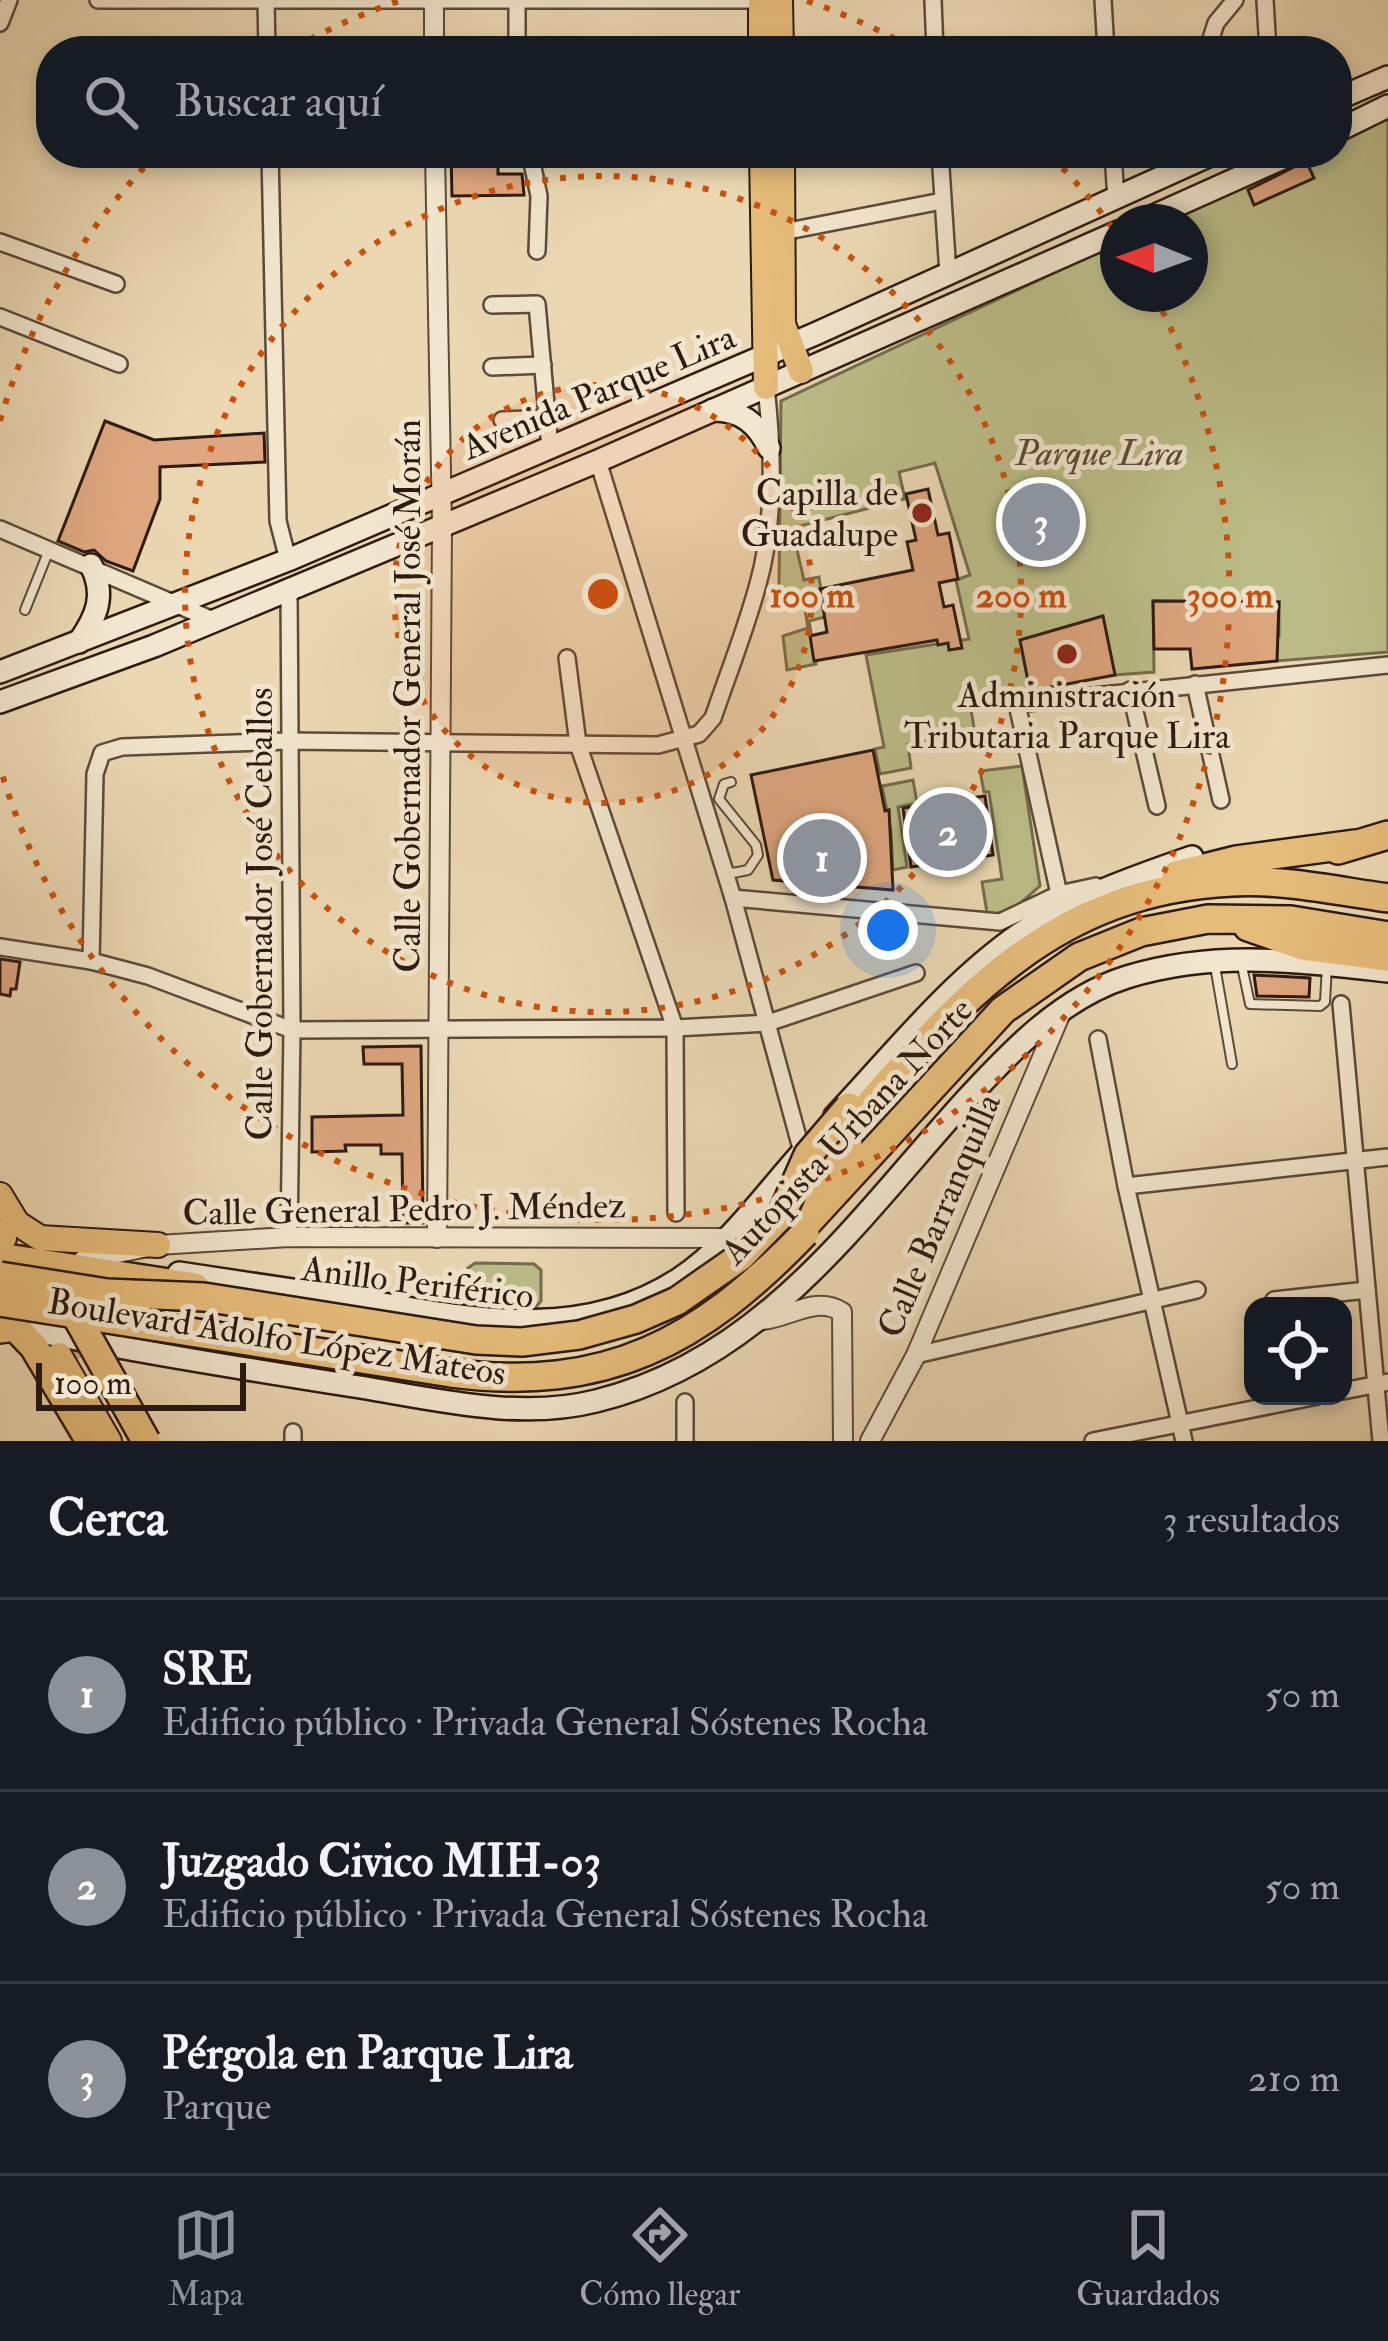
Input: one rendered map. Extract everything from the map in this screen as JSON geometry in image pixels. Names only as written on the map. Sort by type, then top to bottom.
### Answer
[{"type":"highway","points":[[1171,889],[1271,870],[1388,832]]},
{"type":"highway","points":[[782,1214],[794,1179],[816,1144],[968,982],[1026,939],[1129,885],[1216,864],[1354,844]]},
{"type":"highway","points":[[1171,889],[1186,878],[1265,856]]},
{"type":"highway","name":"Anillo Periférico","points":[[1,1246],[479,1332],[542,1333],[600,1323],[660,1301],[722,1262],[1000,968],[1080,917],[1171,889],[1246,882],[1388,898]]},
{"type":"highway","name":"Autopista Urbana Norte","points":[[0,1276],[107,1293],[204,1297],[476,1340],[542,1341],[617,1325],[676,1301],[740,1257],[958,1022],[1016,971],[1069,940],[1131,915],[1203,901],[1246,899],[1388,914]]},
{"type":"highway","name":"Anillo Periférico","points":[[0,1290],[483,1365],[544,1365],[607,1354],[670,1332],[734,1294],[788,1245],[1003,1010],[1079,957],[1141,932],[1208,919],[1291,920],[1388,938]]},
{"type":"highway","points":[[1248,927],[1303,946],[1388,957]]},
{"type":"highway","name":"Autopista Urbana Norte","points":[[0,1302],[475,1376],[525,1378],[603,1366],[648,1352],[696,1329],[746,1292],[865,1168],[992,1023],[1024,997],[1099,953],[1186,930],[1248,927],[1388,938]]},
{"type":"highway","points":[[1,1246],[55,1281],[148,1441]]},
{"type":"highway","points":[[5,1327],[34,1347],[90,1441]]},
{"type":"highway","points":[[115,1348],[118,1381],[148,1441]]},
{"type":"main road","points":[[761,36],[762,0]]},
{"type":"main road","points":[[780,0],[781,36]]},
{"type":"main road","points":[[1352,93],[1388,77]]},
{"type":"main road","points":[[1352,124],[1388,106]]},
{"type":"main road","points":[[762,168],[766,387]]},
{"type":"main road","points":[[782,168],[783,324],[802,371]]},
{"type":"main road","name":"Avenida Parque Lira","points":[[0,672],[288,560],[763,357],[1183,168]]},
{"type":"main road","points":[[1180,204],[1261,168]]},
{"type":"main road","name":"Avenida Parque Lira","points":[[0,702],[289,591],[1100,240]]},
{"type":"main road","points":[[707,411],[725,410],[745,417],[760,430],[769,448]]},
{"type":"main road","points":[[78,644],[99,607],[91,566]]},
{"type":"main road","name":"Boulevard Adolfo López Mateos","points":[[1,1246],[462,1318],[547,1323],[595,1314],[656,1291],[728,1238],[962,981],[1023,932],[1190,858],[1244,845],[1388,832]]},
{"type":"main road","name":"Boulevard Adolfo López Mateos","points":[[5,1327],[433,1399],[545,1409],[596,1402],[662,1380],[726,1346],[761,1320],[847,1233],[1004,1058],[1061,1011],[1122,979],[1174,964],[1214,959],[1388,971]]},
{"type":"main road","points":[[0,1196],[17,1223],[41,1239],[158,1246]]},
{"type":"main road","points":[[109,1441],[69,1357],[124,1441]]},
{"type":"street","points":[[0,23],[9,0]]},
{"type":"street","points":[[98,0],[762,0]]},
{"type":"street","points":[[434,0],[434,36]]},
{"type":"street","points":[[517,36],[518,0]]},
{"type":"street","points":[[933,0],[934,36]]},
{"type":"street","points":[[1103,0],[1105,36]]},
{"type":"street","points":[[1212,36],[1234,0]]},
{"type":"street","points":[[1265,0],[1267,36]]},
{"type":"street","points":[[266,1],[267,36]]},
{"type":"street","points":[[269,168],[278,521],[288,560]]},
{"type":"street","name":"Calle Gobernador General José Morán","points":[[435,168],[442,493],[436,1238]]},
{"type":"street","points":[[533,168],[539,196],[537,250]]},
{"type":"street","points":[[941,168],[948,274]]},
{"type":"street","points":[[1114,168],[1116,199]]},
{"type":"street","points":[[783,232],[942,201]]},
{"type":"street","points":[[0,242],[116,284]]},
{"type":"street","points":[[491,305],[537,304],[550,448]]},
{"type":"street","points":[[0,317],[119,364]]},
{"type":"street","points":[[492,367],[543,365]]},
{"type":"street","points":[[91,961],[95,774],[102,753],[122,747],[287,741],[658,745],[704,731],[713,718],[759,582],[768,520],[766,387]]},
{"type":"street","points":[[502,420],[548,418]]},
{"type":"street","points":[[598,461],[733,898],[802,1152]]},
{"type":"street","points":[[0,529],[215,621]]},
{"type":"street","name":"Calle Gobernador José Ceballos","points":[[289,591],[289,1237]]},
{"type":"street","points":[[567,658],[578,744],[675,1028],[676,1213]]},
{"type":"street","points":[[1059,894],[1017,704],[1388,665]]},
{"type":"street","points":[[1195,684],[1221,800]]},
{"type":"street","points":[[1130,690],[1157,806]]},
{"type":"street","points":[[733,898],[1000,922],[1059,894],[1129,885]]},
{"type":"street","points":[[0,947],[91,961],[170,983],[292,1030],[675,1028],[768,1023],[916,973]]},
{"type":"street","points":[[1341,1004],[1367,1290],[1382,1383],[1382,1441]]},
{"type":"street","name":"Calle Barranquilla","points":[[870,1441],[916,1355],[1061,1011]]},
{"type":"street","points":[[1098,1039],[1184,1441]]},
{"type":"street","points":[[1126,1186],[1388,1156]]},
{"type":"street","name":"Calle General Pedro J. Méndez","points":[[83,1260],[158,1246],[289,1237],[728,1238]]},
{"type":"street","points":[[916,1355],[1197,1290]]},
{"type":"street","points":[[1302,1297],[1367,1290]]},
{"type":"street","points":[[761,1320],[817,1305],[835,1307],[845,1316],[843,1441]]},
{"type":"street","points":[[1352,1389],[1382,1383]]},
{"type":"street","points":[[685,1441],[686,1402]]},
{"type":"street","points":[[1093,1441],[1272,1405]]},
{"type":"lane","points":[[25,610],[49,549]]},
{"type":"lane","points":[[724,868],[733,873],[748,870],[758,855],[756,845],[718,800],[724,784],[731,782]]},
{"type":"lane","points":[[1214,959],[1232,1064]]},
{"type":"lane","points":[[1241,959],[1249,1001],[1254,1005],[1323,1005],[1327,964]]},
{"type":"green space","name":"Parque Lira","points":[[1388,118],[1388,652],[1277,661],[1276,649],[1227,637],[1279,636],[1279,602],[1189,631],[1188,601],[1153,601],[1154,672],[1115,675],[1102,617],[1020,640],[1031,696],[970,703],[975,734],[908,744],[911,768],[880,774],[875,749],[884,747],[866,655],[969,639],[956,580],[970,575],[935,463],[899,472],[905,499],[792,528],[804,580],[819,577],[825,617],[809,621],[816,664],[787,670],[783,636],[808,628],[804,603],[781,594],[779,586],[781,401],[1100,251],[1100,312],[1208,312],[1208,204],[1200,204],[1275,168],[1352,168],[1352,133]]},
{"type":"green space","points":[[1022,766],[1040,886],[1007,915],[987,913],[982,882],[1002,879],[989,792],[984,792],[980,771]]},
{"type":"green space","points":[[913,780],[917,803],[898,807],[907,867],[893,870],[882,786]]},
{"type":"green space","points":[[475,1263],[534,1264],[541,1270],[541,1301],[535,1308],[473,1306],[467,1299],[468,1268]]},
{"type":"building","points":[[451,168],[498,168],[498,174],[522,174],[524,195],[452,196]]},
{"type":"building","points":[[1292,168],[1309,168],[1314,178],[1254,205],[1248,190]]},
{"type":"building","points":[[105,421],[154,440],[264,433],[265,462],[160,467],[160,499],[133,571],[106,561],[94,550],[84,552],[58,541]]},
{"type":"building","points":[[928,489],[938,535],[949,533],[958,579],[939,583],[944,607],[953,605],[962,648],[949,650],[948,643],[938,645],[937,640],[814,661],[810,636],[827,632],[820,589],[913,570],[907,542],[916,540],[906,494]]},
{"type":"building","points":[[1153,601],[1279,602],[1277,661],[1192,669],[1190,649],[1154,649]]},
{"type":"building","name":"Administración Tributaria Parque Lira","points":[[1103,616],[1115,675],[1030,691],[1020,640]]},
{"type":"building","points":[[873,750],[885,811],[889,810],[893,890],[773,880],[751,775]]},
{"type":"building","points":[[985,796],[993,855],[911,867],[903,808]]},
{"type":"building","points":[[0,959],[20,962],[16,989],[11,989],[10,996],[0,994]]},
{"type":"building","points":[[1254,975],[1310,978],[1309,997],[1257,996]]},
{"type":"building","points":[[421,1046],[423,1223],[403,1223],[402,1154],[381,1154],[381,1145],[345,1145],[346,1151],[312,1152],[312,1117],[403,1115],[402,1064],[364,1064],[363,1047]]},
{"type":"tunnel","points":[[54,1320],[78,1359]]},
{"type":"place","name":"Capilla de Guadalupe","points":[[922,513]]},
{"type":"place","name":"Pérgola en Parque Lira","points":[[1041,522]]},
{"type":"place","name":"Administración Tributaria Parque Lira","points":[[1067,654]]},
{"type":"place","name":"Juzgado Civico MIH-03","points":[[948,832]]},
{"type":"place","name":"SRE","points":[[822,858]]}]
